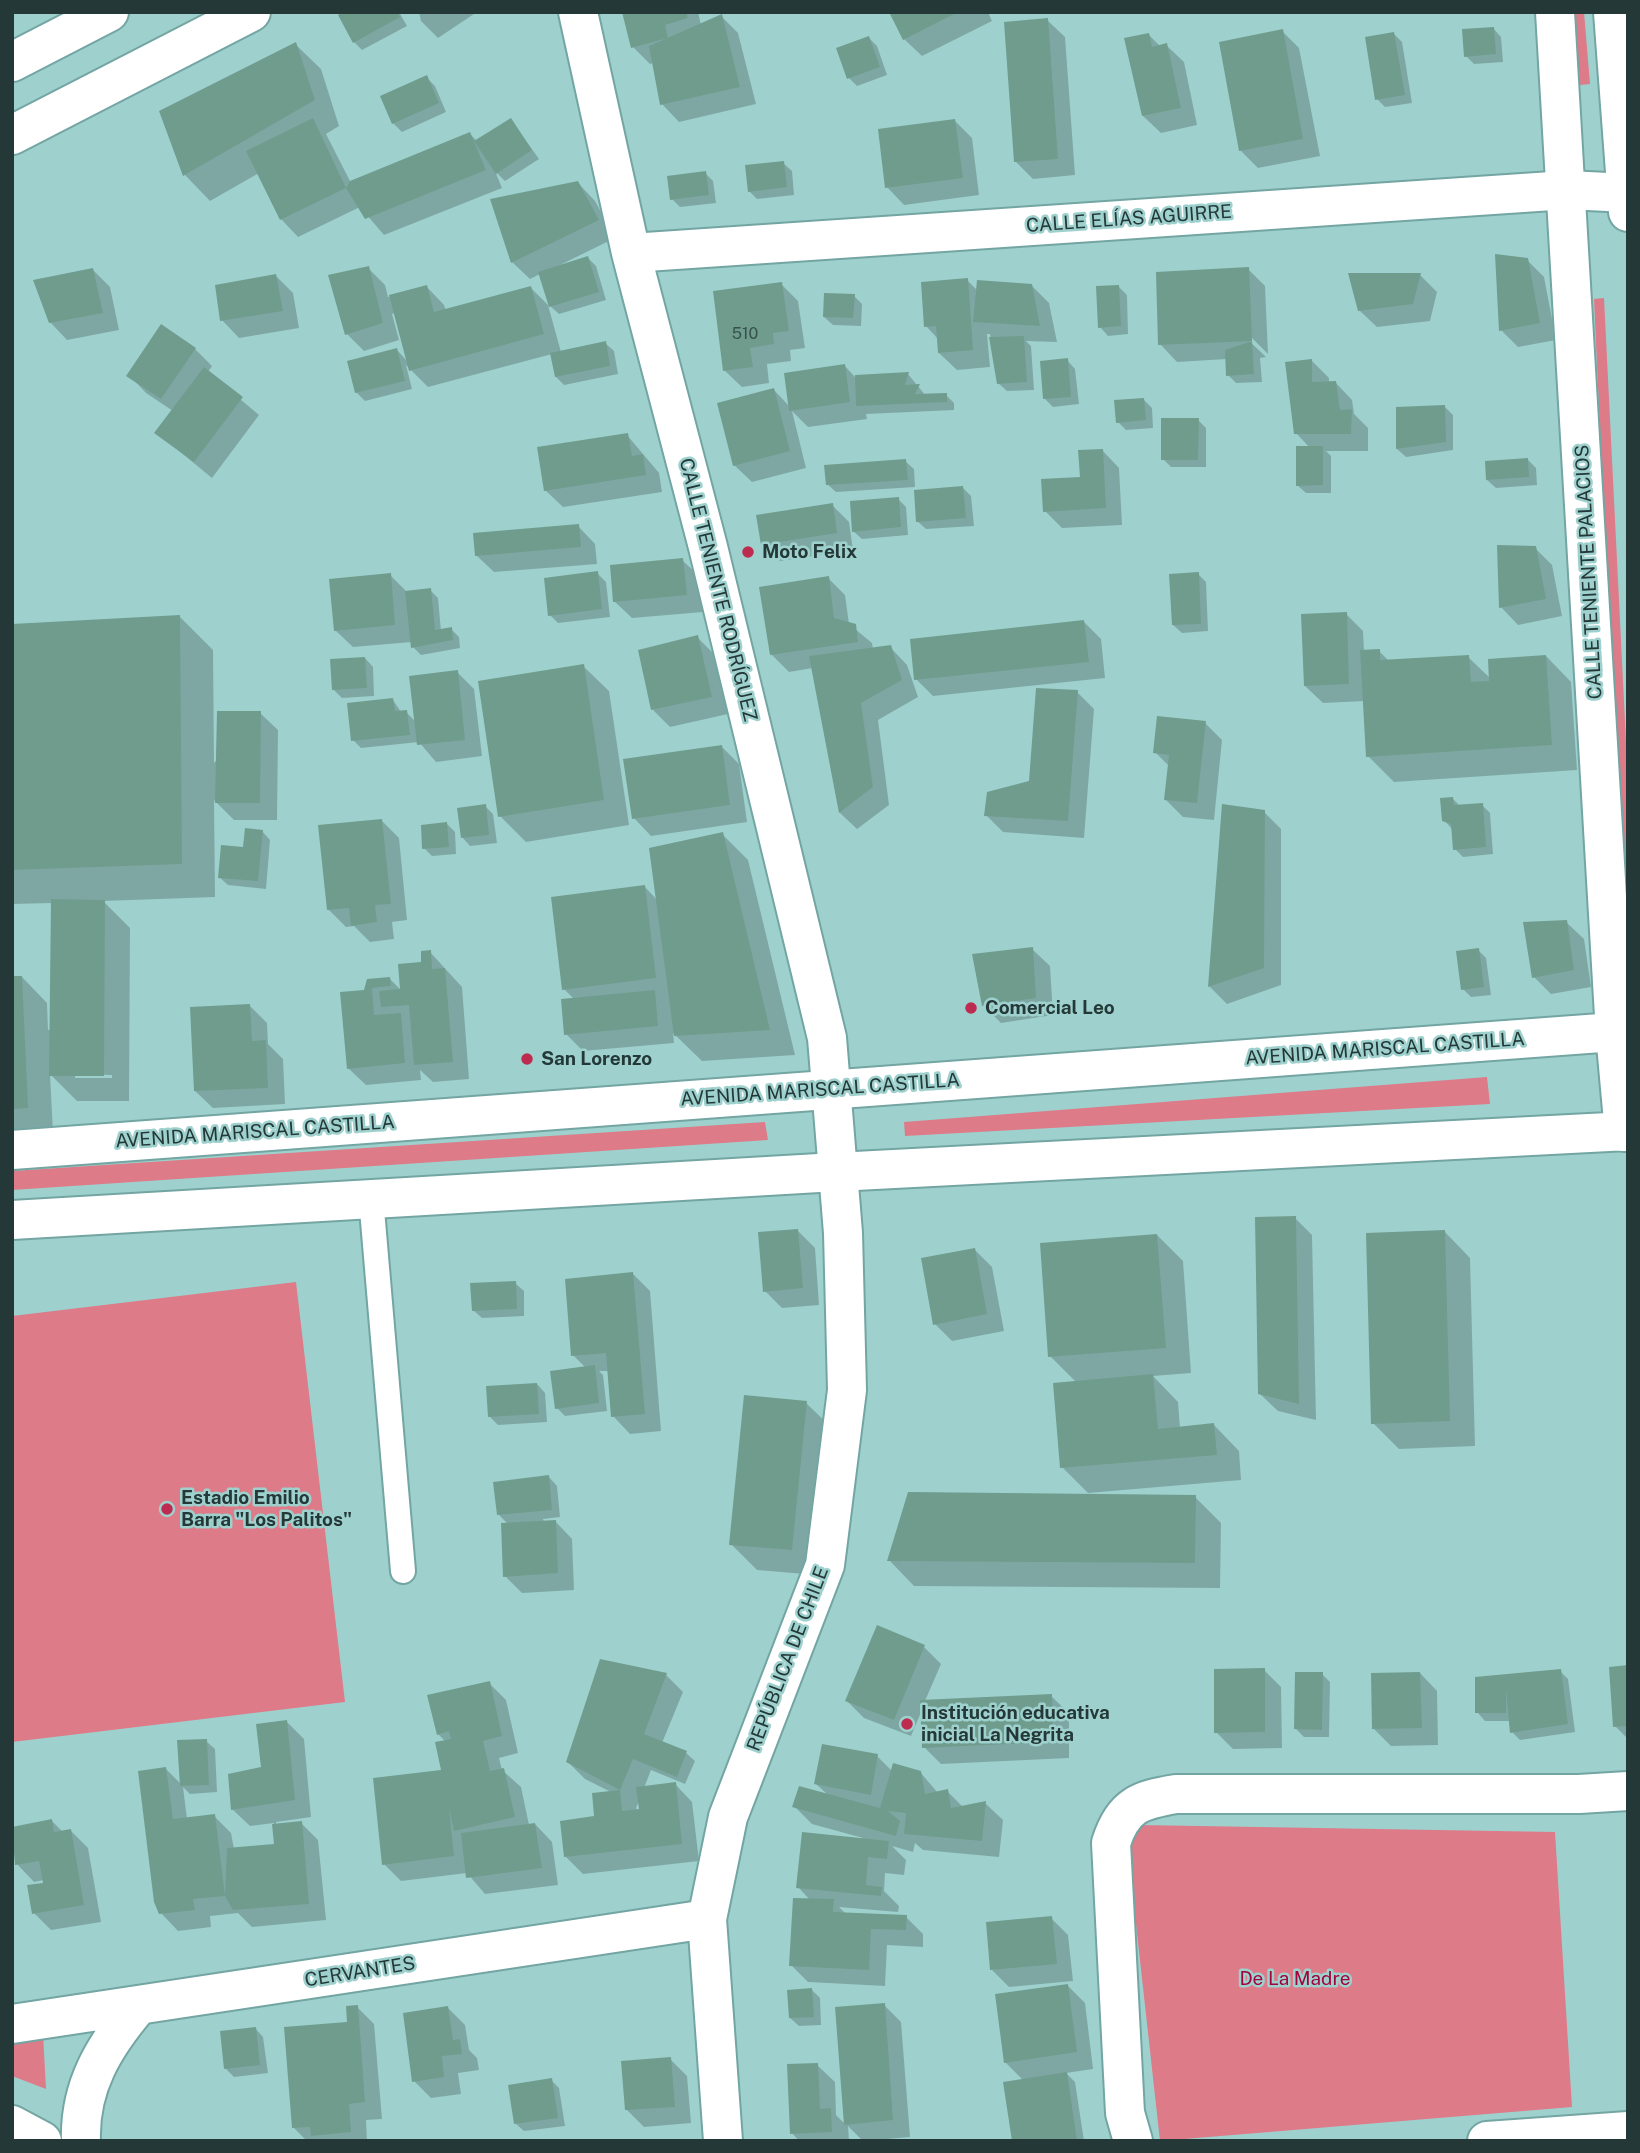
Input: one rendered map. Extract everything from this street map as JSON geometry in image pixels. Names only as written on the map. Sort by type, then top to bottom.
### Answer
[{"type":"street","points":[[12,62],[109,12]]},
{"type":"street","name":"CALLE TENIENTE RODRÍGUEZ","points":[[578,12],[631,253],[712,560],[827,1038],[836,1172]]},
{"type":"street","name":"CALLE TENIENTE PALACIOS","points":[[1555,12],[1627,1137]]},
{"type":"street","points":[[1613,12],[1628,212]]},
{"type":"street","points":[[12,135],[246,13]]},
{"type":"street","name":"CALLE ELÍAS AGUIRRE","points":[[631,253],[1567,190],[1628,193]]},
{"type":"street","name":"AVENIDA MARISCAL CASTILLA","points":[[12,1150],[1622,1032]]},
{"type":"street","points":[[12,1220],[836,1172],[1627,1137]]},
{"type":"street","name":"REPÚBLICA DE CHILE","points":[[723,2141],[707,1919],[728,1817],[825,1565],[847,1390],[843,1245],[836,1172]]},
{"type":"street","points":[[1133,2141],[1125,2113],[1111,1843],[1116,1826],[1126,1812],[1143,1799],[1176,1794],[1579,1794],[1628,1791]]},
{"type":"street","name":"CERVANTES","points":[[12,2024],[707,1919]]},
{"type":"street","points":[[81,2141],[80,2120],[90,2077],[110,2039],[138,2007]]},
{"type":"street","points":[[12,2125],[42,2141]]},
{"type":"street","points":[[1488,2141],[1628,2131]]},
{"type":"lane","points":[[371,1198],[403,1571]]},
{"type":"green space","points":[[1575,12],[1584,12],[1590,84],[1580,85]]},
{"type":"green space","points":[[1604,298],[1628,782],[1628,954],[1624,955],[1594,299]]},
{"type":"green space","points":[[1487,1077],[1490,1104],[905,1136],[904,1122]]},
{"type":"green space","points":[[765,1122],[768,1140],[12,1190],[12,1171]]},
{"type":"green space","name":"Estadio Emilio Barra \"Los Palitos\"","points":[[296,1282],[345,1702],[12,1742],[12,1316]]},
{"type":"green space","name":"De La Madre","points":[[1140,1825],[1555,1832],[1572,2107],[1160,2141],[1127,1843]]},
{"type":"green space","points":[[42,2016],[46,2089],[12,2076],[12,2025]]},
{"type":"building","points":[[343,12],[397,12],[400,17],[353,43],[338,15]]},
{"type":"building","points":[[622,12],[686,12],[688,18],[665,25],[668,38],[631,48]]},
{"type":"building","points":[[889,12],[958,12],[903,40]]},
{"type":"building","points":[[722,14],[740,87],[660,105],[649,46]]},
{"type":"building","points":[[1048,18],[1058,159],[1014,162],[1004,22]]},
{"type":"building","points":[[1494,27],[1496,54],[1464,57],[1462,29]]},
{"type":"building","points":[[1283,29],[1303,139],[1239,151],[1219,42]]},
{"type":"building","points":[[1394,32],[1405,95],[1375,100],[1365,37]]},
{"type":"building","points":[[1149,33],[1152,47],[1167,43],[1181,108],[1142,116],[1124,38]]},
{"type":"building","points":[[869,36],[880,67],[847,79],[836,48]]},
{"type":"building","points":[[296,42],[315,100],[183,176],[159,111]]},
{"type":"building","points":[[427,75],[439,103],[392,124],[380,96]]},
{"type":"building","points":[[313,118],[346,188],[280,220],[246,151]]},
{"type":"building","points":[[511,118],[532,150],[496,174],[474,141]]},
{"type":"building","points":[[955,119],[963,178],[885,188],[878,129]]},
{"type":"building","points":[[470,132],[486,170],[365,219],[346,188],[350,181]]},
{"type":"building","points":[[784,161],[787,187],[748,192],[745,165]]},
{"type":"building","points":[[706,171],[709,195],[670,200],[667,176]]},
{"type":"building","points":[[578,181],[599,220],[511,263],[490,199]]},
{"type":"building","points":[[1495,254],[1528,258],[1540,323],[1499,331]]},
{"type":"building","points":[[588,256],[599,292],[549,307],[538,272]]},
{"type":"building","points":[[369,266],[383,323],[345,335],[328,275]]},
{"type":"building","points":[[1249,267],[1252,341],[1158,345],[1156,272]]},
{"type":"building","points":[[93,268],[103,313],[49,323],[33,280]]},
{"type":"building","points":[[1348,273],[1421,273],[1413,304],[1358,311]]},
{"type":"building","points":[[276,274],[283,311],[220,321],[215,285]]},
{"type":"building","points":[[968,278],[973,350],[938,353],[936,326],[924,327],[921,282]]},
{"type":"building","points":[[977,280],[1032,284],[1040,326],[973,322]]},
{"type":"building","points":[[782,282],[789,331],[773,333],[774,344],[750,348],[753,367],[723,371],[713,291]]},
{"type":"building","points":[[427,285],[434,312],[531,286],[544,334],[409,371],[389,295]]},
{"type":"building","points":[[1119,285],[1121,326],[1098,328],[1096,286]]},
{"type":"building","points":[[824,293],[855,294],[853,318],[823,317]]},
{"type":"building","points":[[161,324],[196,348],[161,399],[126,376]]},
{"type":"building","points":[[1024,336],[1027,382],[997,384],[989,337]]},
{"type":"building","points":[[606,341],[610,366],[555,377],[550,353]]},
{"type":"building","points":[[1252,341],[1254,374],[1226,376],[1225,350]]},
{"type":"building","points":[[397,348],[405,381],[355,393],[347,361]]},
{"type":"building","points":[[1068,358],[1071,397],[1043,399],[1040,361]]},
{"type":"building","points":[[1312,359],[1312,382],[1336,381],[1340,410],[1352,409],[1351,434],[1294,434],[1285,362]]},
{"type":"building","points":[[845,364],[850,402],[789,411],[784,373]]},
{"type":"building","points":[[204,367],[243,397],[194,462],[154,433]]},
{"type":"building","points":[[909,372],[905,385],[920,384],[915,394],[947,393],[947,402],[856,406],[855,375]]},
{"type":"building","points":[[774,388],[790,451],[733,466],[717,403]]},
{"type":"building","points":[[1144,398],[1146,420],[1116,423],[1114,400]]},
{"type":"building","points":[[1445,405],[1446,442],[1396,449],[1396,407]]},
{"type":"building","points":[[1161,418],[1199,418],[1198,460],[1161,460]]},
{"type":"building","points":[[628,433],[632,456],[643,454],[646,475],[544,491],[537,447]]},
{"type":"building","points":[[1296,446],[1323,446],[1323,485],[1296,486]]},
{"type":"building","points":[[1103,449],[1106,508],[1043,512],[1041,479],[1080,477],[1078,450]]},
{"type":"building","points":[[1528,458],[1529,477],[1486,480],[1485,461]]},
{"type":"building","points":[[906,459],[908,480],[826,485],[824,465]]},
{"type":"building","points":[[963,486],[966,518],[916,522],[914,490]]},
{"type":"building","points":[[899,497],[901,527],[852,532],[850,501]]},
{"type":"building","points":[[833,503],[837,533],[761,545],[756,515]]},
{"type":"building","points":[[579,524],[581,547],[475,556],[473,533]]},
{"type":"building","points":[[1497,545],[1536,546],[1546,599],[1499,608]]},
{"type":"building","points":[[683,558],[687,595],[613,602],[610,565]]},
{"type":"building","points":[[598,571],[602,609],[548,616],[544,578]]},
{"type":"building","points":[[1199,572],[1201,624],[1172,625],[1169,574]]},
{"type":"building","points":[[391,573],[395,625],[334,631],[329,579]]},
{"type":"building","points":[[829,576],[834,618],[856,624],[858,642],[770,655],[759,587]]},
{"type":"building","points":[[431,588],[435,630],[452,627],[453,640],[411,648],[405,591]]},
{"type":"building","points":[[1347,612],[1349,684],[1304,686],[1301,614]]},
{"type":"building","points":[[180,615],[182,864],[12,870],[12,624]]},
{"type":"building","points":[[1084,620],[1089,662],[914,680],[910,639]]},
{"type":"building","points":[[698,635],[712,697],[651,710],[638,650]]},
{"type":"building","points":[[891,645],[902,680],[861,703],[873,787],[839,813],[809,656]]},
{"type":"building","points":[[1380,649],[1380,660],[1469,655],[1471,682],[1489,681],[1488,659],[1546,655],[1552,745],[1366,757],[1360,650]]},
{"type":"building","points":[[365,657],[367,688],[332,690],[330,659]]},
{"type":"building","points":[[584,664],[604,800],[498,817],[478,681]]},
{"type":"building","points":[[458,670],[465,740],[417,745],[409,676]]},
{"type":"building","points":[[1036,688],[1078,690],[1068,821],[984,816],[987,792],[1029,781]]},
{"type":"building","points":[[393,698],[395,711],[407,710],[410,735],[351,741],[347,703]]},
{"type":"building","points":[[217,711],[261,711],[260,803],[215,803]]},
{"type":"building","points":[[1157,716],[1206,721],[1197,803],[1164,800],[1169,755],[1153,753]]},
{"type":"building","points":[[722,745],[730,805],[632,819],[623,759]]},
{"type":"building","points":[[1453,797],[1454,805],[1483,803],[1486,847],[1453,850],[1451,824],[1442,821],[1440,798]]},
{"type":"building","points":[[486,804],[489,835],[461,838],[457,808]]},
{"type":"building","points":[[1222,804],[1265,810],[1264,968],[1208,987]]},
{"type":"building","points":[[382,819],[391,904],[375,905],[377,922],[351,926],[349,908],[327,910],[318,825]]},
{"type":"building","points":[[447,822],[449,847],[422,849],[421,825]]},
{"type":"building","points":[[245,828],[263,830],[258,881],[218,878],[221,845],[243,847]]},
{"type":"building","points":[[723,832],[770,1030],[674,1036],[649,848]]},
{"type":"building","points":[[645,885],[656,978],[562,990],[551,897]]},
{"type":"building","points":[[51,899],[105,900],[104,1076],[49,1076]]},
{"type":"building","points":[[1567,920],[1574,970],[1532,978],[1523,922]]},
{"type":"building","points":[[1033,947],[1036,998],[982,1006],[972,954]]},
{"type":"building","points":[[1479,948],[1484,987],[1461,990],[1456,951]]},
{"type":"building","points":[[431,950],[432,969],[445,968],[453,1062],[414,1065],[409,1005],[381,1007],[379,991],[400,989],[398,964],[421,962],[421,951]]},
{"type":"building","points":[[12,976],[22,976],[28,1108],[12,1109]]},
{"type":"building","points":[[390,977],[391,986],[372,988],[374,1015],[401,1013],[405,1063],[347,1069],[340,992],[364,990],[367,979]]},
{"type":"building","points":[[655,990],[658,1026],[564,1035],[561,999]]},
{"type":"building","points":[[250,1004],[252,1041],[266,1040],[268,1088],[194,1091],[190,1007]]},
{"type":"building","points":[[1296,1216],[1299,1404],[1258,1394],[1255,1217]]},
{"type":"building","points":[[798,1229],[803,1288],[763,1292],[758,1232]]},
{"type":"building","points":[[1445,1230],[1450,1421],[1371,1424],[1366,1233]]},
{"type":"building","points":[[1157,1234],[1166,1348],[1048,1357],[1040,1243]]},
{"type":"building","points":[[975,1248],[987,1314],[933,1325],[921,1258]]},
{"type":"building","points":[[633,1272],[645,1414],[611,1417],[606,1353],[571,1356],[565,1279]]},
{"type":"building","points":[[516,1281],[517,1309],[472,1311],[470,1283]]},
{"type":"building","points":[[595,1365],[599,1403],[555,1409],[550,1371]]},
{"type":"building","points":[[1153,1374],[1158,1429],[1214,1423],[1217,1455],[1060,1468],[1053,1383]]},
{"type":"building","points":[[537,1383],[539,1414],[488,1417],[486,1386]]},
{"type":"building","points":[[744,1395],[807,1401],[792,1550],[729,1545]]},
{"type":"building","points":[[549,1475],[552,1510],[497,1515],[493,1482]]},
{"type":"building","points":[[908,1492],[1196,1495],[1195,1563],[887,1561]]},
{"type":"building","points":[[556,1520],[558,1573],[503,1577],[501,1523]]},
{"type":"building","points":[[877,1625],[925,1645],[894,1720],[845,1701]]},
{"type":"building","points":[[600,1659],[667,1673],[644,1734],[687,1751],[677,1777],[633,1759],[620,1790],[566,1762]]},
{"type":"building","points":[[1628,1665],[1628,1726],[1613,1727],[1609,1667]]},
{"type":"building","points":[[1265,1668],[1265,1732],[1214,1733],[1214,1669]]},
{"type":"building","points":[[1561,1669],[1568,1724],[1510,1733],[1506,1689],[1506,1713],[1475,1713],[1475,1677]]},
{"type":"building","points":[[1295,1672],[1323,1672],[1322,1730],[1294,1729]]},
{"type":"building","points":[[1420,1672],[1422,1728],[1372,1729],[1371,1673]]},
{"type":"building","points":[[490,1681],[502,1736],[483,1741],[490,1771],[504,1768],[515,1817],[454,1831],[449,1808],[454,1856],[382,1865],[373,1778],[441,1770],[435,1742],[451,1739],[449,1731],[437,1735],[427,1695]]},
{"type":"building","points":[[1052,1694],[1053,1742],[922,1748],[920,1700]]},
{"type":"building","points":[[287,1720],[295,1800],[231,1810],[228,1774],[261,1767],[256,1724]]},
{"type":"building","points":[[207,1739],[209,1785],[180,1786],[177,1740]]},
{"type":"building","points":[[822,1744],[878,1754],[871,1795],[814,1784]]},
{"type":"building","points":[[893,1763],[921,1771],[925,1794],[948,1789],[951,1808],[986,1801],[982,1841],[904,1834],[906,1813],[888,1811],[900,1821],[896,1836],[792,1807],[799,1786],[880,1808]]},
{"type":"building","points":[[166,1767],[173,1819],[215,1814],[225,1896],[193,1899],[195,1910],[159,1914],[154,1902],[138,1771]]},
{"type":"building","points":[[676,1782],[682,1844],[564,1857],[560,1821],[594,1816],[592,1793],[620,1790],[622,1811],[639,1809],[636,1787]]},
{"type":"building","points":[[52,1819],[54,1832],[71,1829],[84,1905],[32,1914],[27,1885],[43,1883],[39,1861],[15,1865],[12,1827]]},
{"type":"building","points":[[302,1821],[309,1904],[233,1910],[225,1896],[227,1848],[274,1844],[272,1824]]},
{"type":"building","points":[[535,1823],[542,1868],[466,1878],[461,1833]]},
{"type":"building","points":[[802,1832],[889,1841],[887,1859],[868,1857],[866,1885],[882,1887],[881,1896],[796,1888]]},
{"type":"building","points":[[793,1898],[834,1899],[833,1912],[907,1915],[906,1930],[871,1929],[869,1970],[789,1966]]},
{"type":"building","points":[[1052,1916],[1057,1964],[990,1970],[986,1922]]},
{"type":"building","points":[[1068,1984],[1077,2052],[1004,2063],[995,1994]]},
{"type":"building","points":[[812,1988],[814,2017],[789,2018],[787,1990]]},
{"type":"building","points":[[885,2003],[893,2120],[844,2125],[835,2007]]},
{"type":"building","points":[[358,2005],[365,2102],[349,2104],[351,2132],[311,2136],[310,2127],[292,2128],[284,2027],[347,2022],[346,2006]]},
{"type":"building","points":[[448,2006],[453,2040],[460,2039],[462,2054],[442,2056],[444,2077],[412,2082],[403,2013]]},
{"type":"building","points":[[256,2027],[260,2065],[224,2069],[220,2031]]},
{"type":"building","points":[[671,2057],[675,2107],[625,2110],[621,2061]]},
{"type":"building","points":[[818,2063],[820,2109],[831,2108],[832,2132],[790,2134],[787,2064]]},
{"type":"building","points":[[1067,2072],[1077,2141],[1012,2141],[1003,2082]]},
{"type":"building","points":[[552,2078],[558,2118],[514,2124],[508,2085]]},
{"type":"place","name":"Moto Felix","points":[[748,552]]},
{"type":"place","name":"Comercial Leo","points":[[971,1008]]},
{"type":"place","name":"San Lorenzo","points":[[527,1059]]},
{"type":"place","name":"Estadio Emilio Barra \"Los Palitos\"","points":[[167,1509]]},
{"type":"place","name":"Institución educativa inicial La Negrita","points":[[907,1724]]}]
